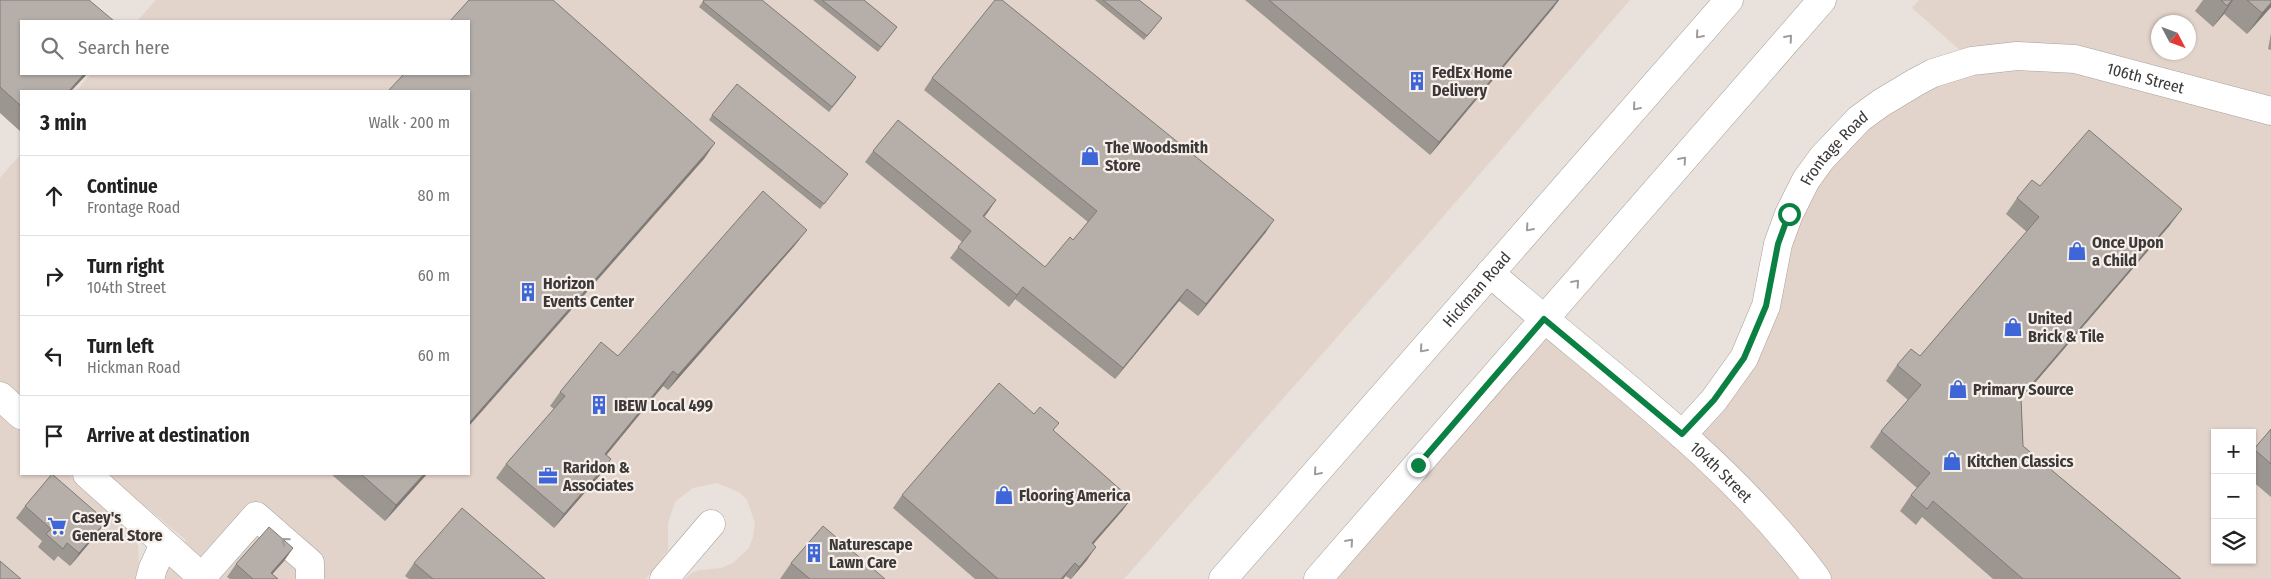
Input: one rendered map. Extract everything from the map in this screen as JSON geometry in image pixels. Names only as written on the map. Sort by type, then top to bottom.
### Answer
[{"type":"main road","name":"Hickman Road","points":[[1223,579],[1729,0]]},
{"type":"main road","points":[[1318,579],[1822,0]]},
{"type":"main road","name":"106th Street","points":[[2017,56],[2075,59],[2271,111]]},
{"type":"main road","name":"Frontage Road","points":[[1682,434],[1714,400],[1744,358],[1766,306],[1778,244],[1789,214],[1806,180],[1822,158],[1859,119],[1916,82],[1934,73],[1972,61],[2017,56]]},
{"type":"main road","name":"104th Street","points":[[1490,273],[1682,434],[1760,511],[1817,579]]},
{"type":"main road","points":[[0,396],[20,414]]},
{"type":"main road","points":[[88,475],[203,578],[256,516],[310,563],[310,579]]},
{"type":"main road","points":[[664,579],[711,524]]},
{"type":"main road","points":[[150,579],[164,544]]},
{"type":"shaded area","points":[[156,0],[1630,0],[1435,226],[1124,579],[685,579],[692,573],[700,570],[721,568],[733,563],[749,548],[753,537],[755,523],[747,500],[739,492],[717,483],[693,488],[675,502],[668,523],[668,550],[646,579],[162,579],[186,540],[107,475],[470,475],[470,90],[77,90],[90,75],[470,75],[470,20],[138,20]]},
{"type":"shaded area","points":[[1919,0],[2271,0],[2271,579],[1318,579],[1544,319],[1682,434],[1714,400],[1822,158],[1971,60],[1912,8]]},
{"type":"shaded area","points":[[20,155],[20,397],[0,380],[0,178]]},
{"type":"shaded area","points":[[0,412],[20,430],[20,475],[70,475],[135,535],[139,562],[137,579],[0,579]]},
{"type":"building","points":[[0,0],[89,0],[113,20],[20,20],[20,75],[83,75],[70,90],[20,90],[20,105],[0,87]]},
{"type":"building","name":"Horizon Events Center","points":[[469,0],[553,0],[715,143],[470,422],[470,90],[389,90],[403,75],[470,75],[470,20],[451,20]]},
{"type":"building","points":[[704,0],[762,0],[856,77],[832,107],[703,2]]},
{"type":"building","points":[[822,0],[864,0],[897,27],[881,47]]},
{"type":"building","name":"The Woodsmith Store","points":[[995,0],[1002,0],[1274,220],[1206,304],[1187,289],[1123,368],[1023,287],[1017,295],[958,247],[971,231],[873,151],[898,120],[996,200],[983,216],[1045,267],[1070,237],[1073,240],[1097,211],[932,78]]},
{"type":"building","points":[[1103,0],[1139,0],[1162,18],[1147,36]]},
{"type":"building","name":"FedEx Home Delivery","points":[[1269,0],[1558,0],[1439,142]]},
{"type":"building","points":[[2221,0],[2232,0],[2227,6]]},
{"type":"building","points":[[2247,0],[2271,0],[2271,3],[2262,13]]},
{"type":"building","points":[[737,84],[848,174],[824,204],[712,115]]},
{"type":"building","points":[[2089,130],[2182,209],[2021,397],[2023,446],[2181,579],[2023,579],[1933,501],[1927,509],[1911,495],[1930,473],[1881,431],[1921,385],[1897,365],[1911,349],[1920,356],[2039,217],[2017,198],[2032,180],[2040,186]]},
{"type":"building","points":[[763,191],[807,230],[678,375],[673,371],[605,454],[611,459],[564,514],[506,464],[565,396],[560,392],[601,342],[618,356]]},
{"type":"building","name":"Flooring America","points":[[999,383],[1034,414],[1040,407],[1059,423],[1053,430],[1131,499],[1092,543],[1096,547],[1079,567],[1075,563],[1061,579],[998,579],[902,495]]},
{"type":"building","points":[[2271,429],[2271,464],[2256,451],[2256,447]]},
{"type":"building","name":"Casey's General Store","points":[[53,475],[106,521],[79,553],[67,543],[63,549],[46,534],[51,529],[25,506]]},
{"type":"building","points":[[362,475],[423,475],[396,505]]},
{"type":"building","points":[[462,508],[545,579],[433,579],[414,563]]},
{"type":"building","points":[[823,526],[885,579],[810,579],[791,563]]},
{"type":"building","points":[[269,527],[293,548],[271,573],[278,579],[253,579],[236,564]]},
{"type":"building","points":[[0,561],[21,579],[0,579]]},
{"type":"place","name":"FedEx Home Delivery","points":[[1417,81]]},
{"type":"place","name":"The Woodsmith Store","points":[[1090,156]]},
{"type":"place","name":"Once Upon a Child","points":[[2077,251]]},
{"type":"place","name":"Horizon Events Center","points":[[528,292]]},
{"type":"place","name":"United Brick & Tile","points":[[2013,327]]},
{"type":"place","name":"Primary Source","points":[[1958,389]]},
{"type":"place","name":"IBEW Local 499","points":[[599,405]]},
{"type":"place","name":"Kitchen Classics","points":[[1952,461]]},
{"type":"place","name":"Raridon & Associates","points":[[548,476]]},
{"type":"place","name":"Flooring America","points":[[1004,495]]},
{"type":"place","name":"Casey's General Store","points":[[57,526]]},
{"type":"place","name":"Naturescape Lawn Care","points":[[814,553]]},
{"type":"route","points":[[1418,465],[1544,319],[1682,434],[1714,400],[1744,358],[1766,306],[1778,244],[1789,214]]}]
